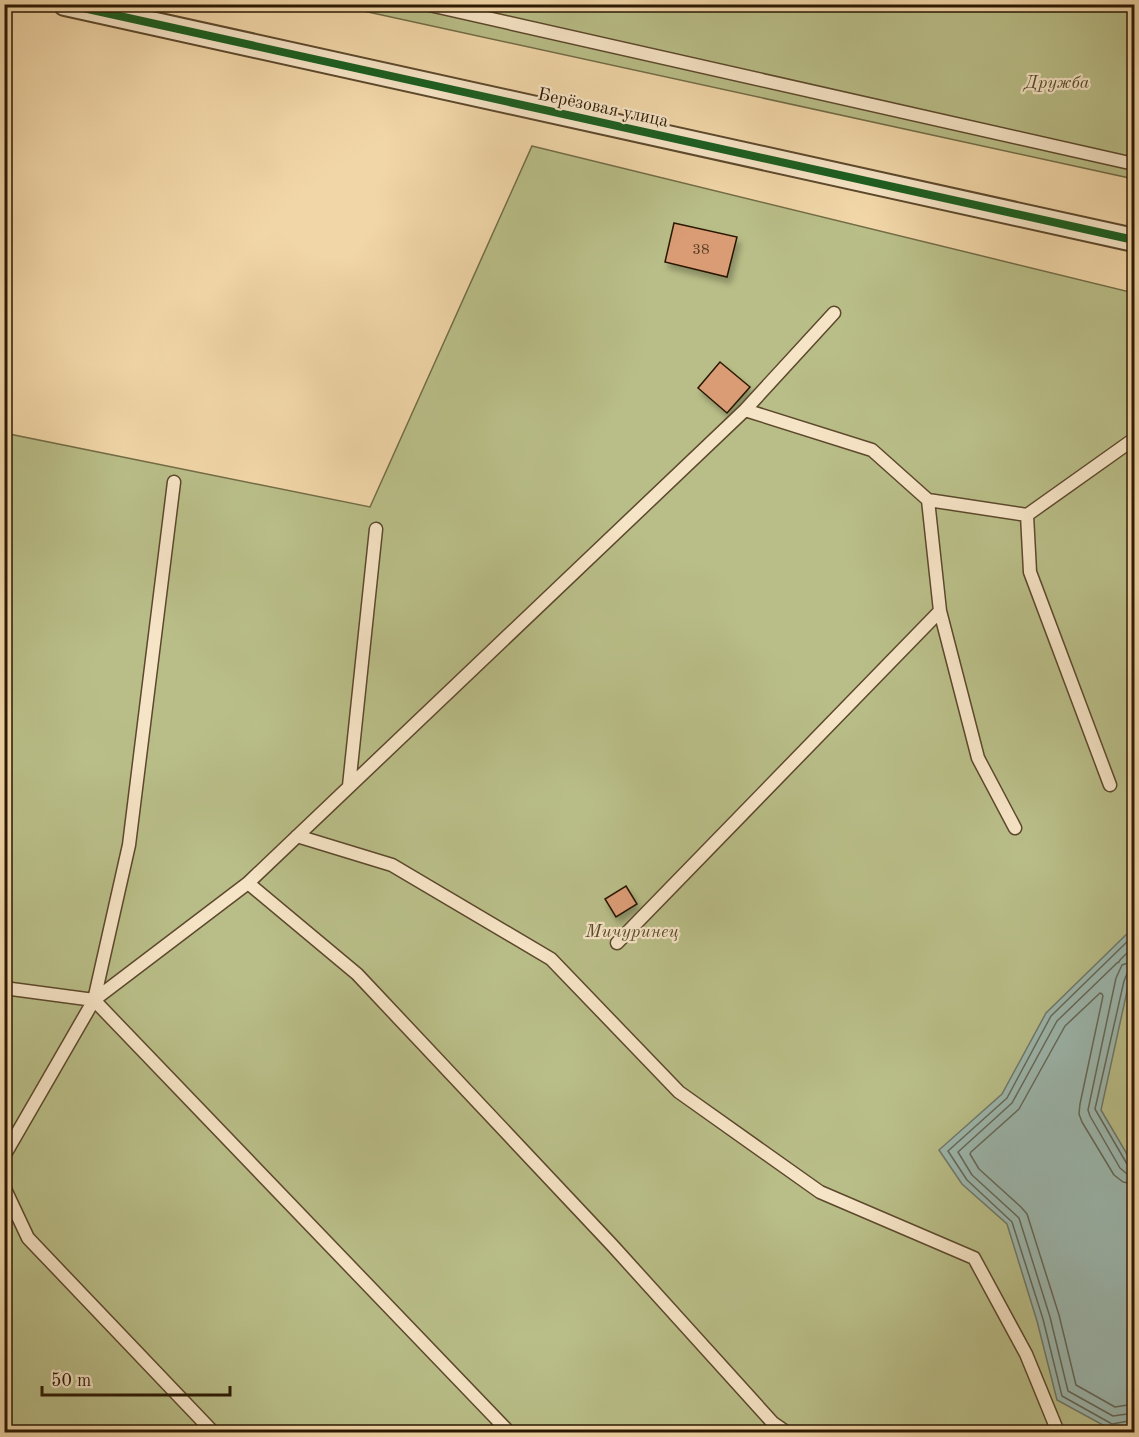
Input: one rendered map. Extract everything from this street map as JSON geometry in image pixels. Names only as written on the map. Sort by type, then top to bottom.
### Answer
[{"type":"street","name":"Берёзовая улица","points":[[65,4],[1134,240]]},
{"type":"lane","points":[[425,4],[1134,164]]},
{"type":"lane","points":[[94,1000],[248,883],[745,410],[834,312]]},
{"type":"lane","points":[[745,410],[872,450],[928,500],[1027,515],[1134,439]]},
{"type":"lane","points":[[4,1156],[94,1000],[129,845],[174,482]]},
{"type":"lane","points":[[928,500],[940,611],[978,758],[1015,828]]},
{"type":"lane","points":[[1027,515],[1030,572],[1110,785]]},
{"type":"lane","points":[[349,786],[376,529]]},
{"type":"lane","points":[[617,943],[940,611]]},
{"type":"lane","points":[[297,836],[392,866],[551,959],[679,1092],[820,1192],[974,1258],[1026,1354],[1058,1432]]},
{"type":"lane","points":[[248,883],[357,974],[612,1245],[773,1423],[786,1432]]},
{"type":"lane","points":[[4,988],[94,1000],[509,1432]]},
{"type":"lane","points":[[4,1186],[28,1238],[213,1432]]},
{"type":"green space","name":"Дружба","points":[[336,5],[1134,5],[1134,179]]},
{"type":"green space","name":"Мичуринец","points":[[532,146],[1134,293],[1134,1432],[5,1432],[4,433],[370,507]]},
{"type":"water","points":[[1134,927],[1134,967],[1101,1110],[1134,1166],[1134,1426],[1112,1430],[1057,1400],[1037,1321],[1007,1224],[962,1184],[939,1150],[1002,1094],[1046,1013]]},
{"type":"building","points":[[674,223],[737,237],[727,277],[665,262]]},
{"type":"building","points":[[720,362],[750,387],[727,413],[698,388]]},
{"type":"building","points":[[626,886],[637,904],[616,917],[605,899]]},
{"type":"cycle path","points":[[65,4],[1134,240]]}]
